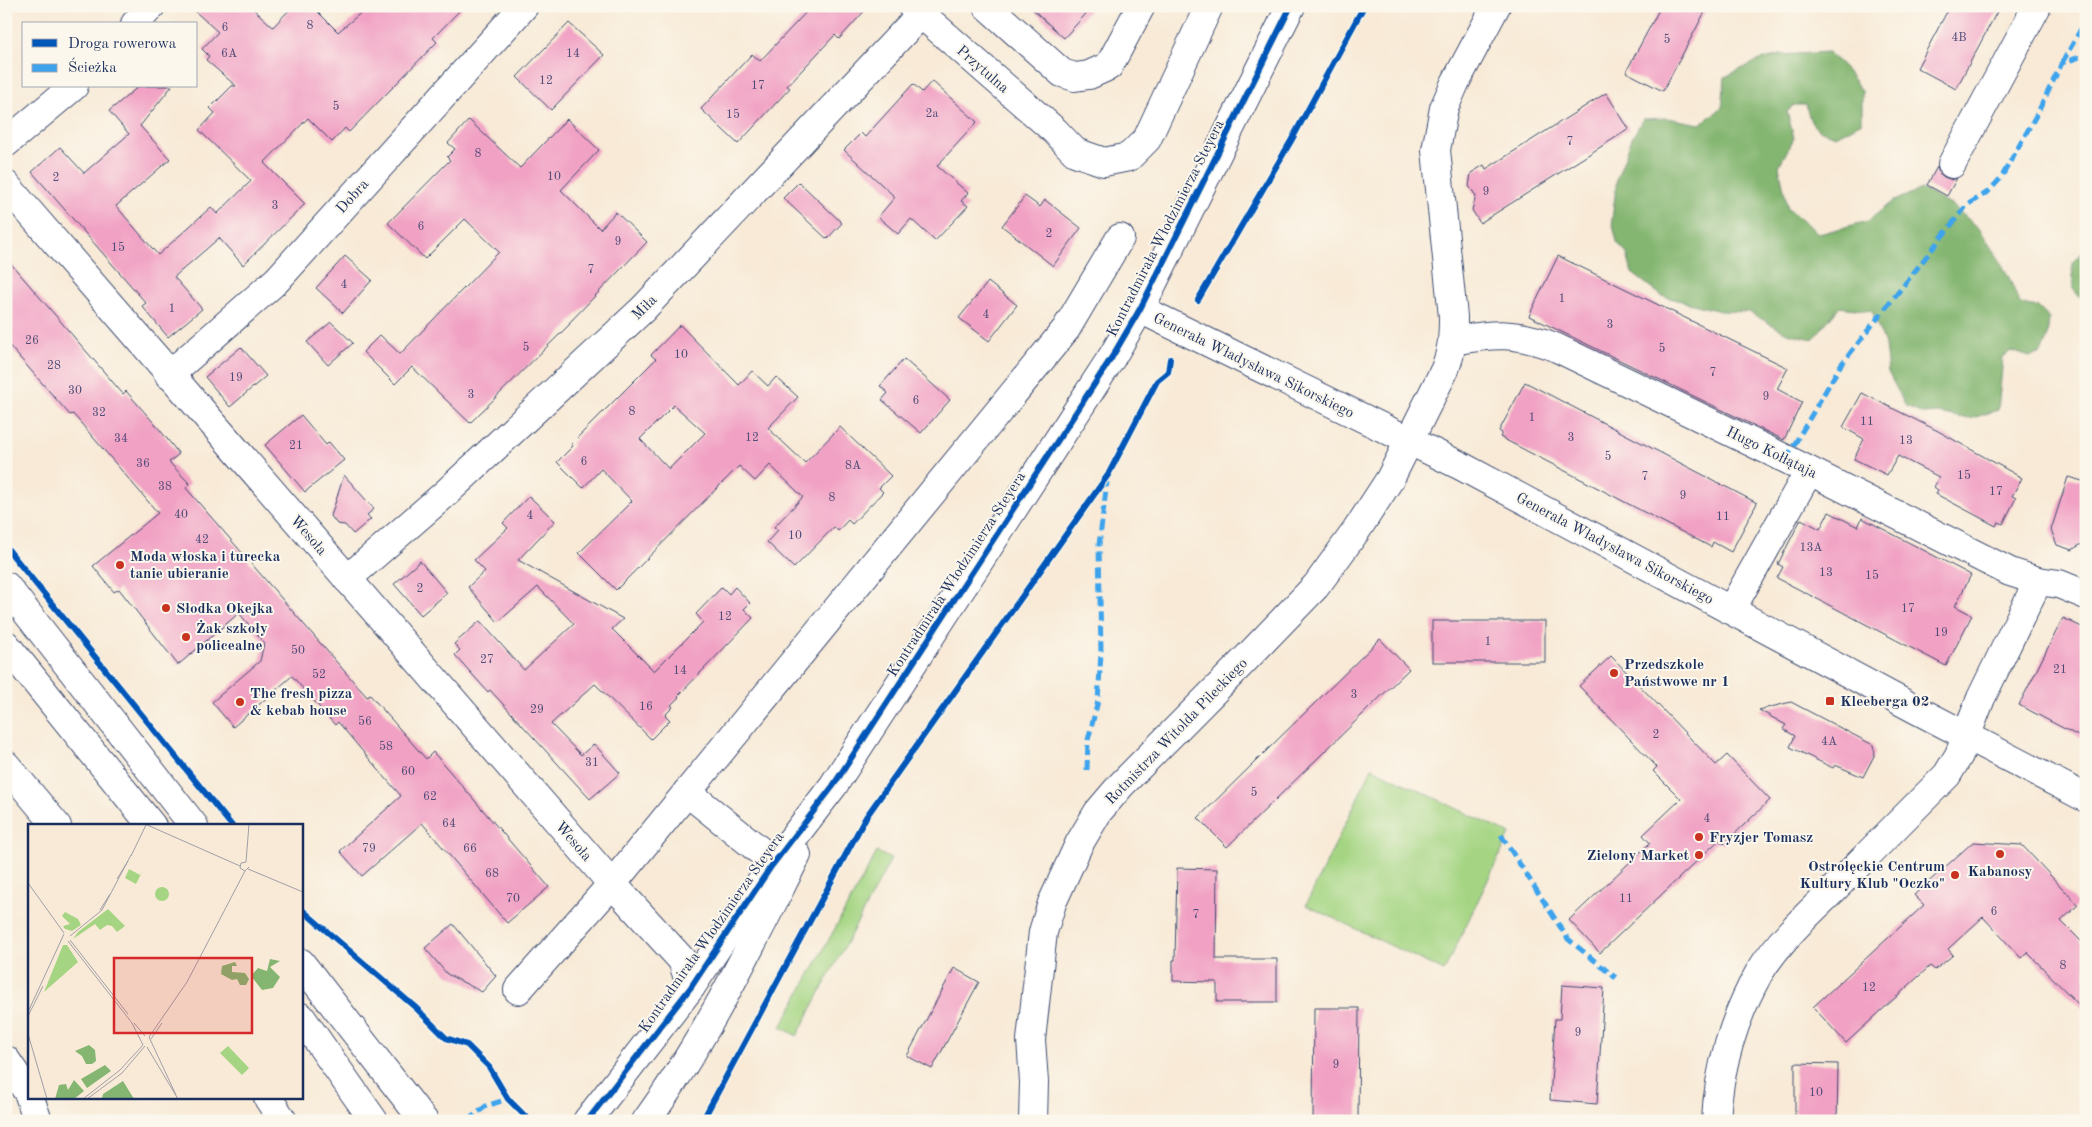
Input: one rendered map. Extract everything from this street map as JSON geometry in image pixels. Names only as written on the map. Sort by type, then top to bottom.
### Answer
[{"type":"street","points":[[137,22],[151,6]]},
{"type":"street","name":"Dobra","points":[[169,374],[277,280],[524,6]]},
{"type":"street","points":[[987,6],[1062,73],[1075,77],[1089,75],[1109,66],[1141,6]]},
{"type":"street","name":"Przytulna","points":[[917,10],[1055,131],[1075,152],[1104,162],[1129,157],[1147,139],[1209,6]]},
{"type":"street","name":"Kontradmirała Włodzimierza Steyera","points":[[587,1121],[691,987],[770,868],[833,786],[1112,357],[1140,309],[1291,6]]},
{"type":"street","name":"Rotmistrza Witolda Pileckiego","points":[[1033,1121],[1034,1082],[1031,1040],[1044,932],[1052,903],[1080,844],[1098,812],[1121,785],[1316,586],[1361,524],[1390,479],[1445,370],[1453,341],[1453,317],[1436,150],[1444,108],[1455,83],[1496,6]]},
{"type":"street","points":[[1952,164],[2037,6]]},
{"type":"street","name":"Miła","points":[[347,579],[446,493],[644,309],[917,10]]},
{"type":"street","points":[[6,144],[72,88]]},
{"type":"street","name":"Wesoła","points":[[6,186],[612,884],[682,960],[691,987]]},
{"type":"street","points":[[518,990],[612,884],[1066,329],[1120,238]]},
{"type":"street","name":"Generała Władysława Sikorskiego","points":[[1140,309],[1461,466],[2086,798]]},
{"type":"street","name":"Hugo Kołłątaja","points":[[1453,341],[1503,334],[1537,340],[1809,471],[2010,572],[2038,581],[2059,584],[2086,595]]},
{"type":"street","points":[[1731,610],[1809,471]]},
{"type":"street","points":[[1716,1121],[1723,1068],[1730,1043],[1747,998],[1760,972],[1791,932],[1946,775],[1967,735],[1981,698],[2038,581]]},
{"type":"street","points":[[6,586],[192,824]]},
{"type":"street","points":[[6,645],[150,824]]},
{"type":"street","points":[[6,766],[55,824]]},
{"type":"street","name":"Kontradmirała Włodzimierza Steyera","points":[[646,1121],[716,1010],[833,786]]},
{"type":"street","points":[[687,792],[764,854],[770,868],[775,899]]},
{"type":"street","points":[[302,964],[424,1121]]},
{"type":"street","points":[[302,1018],[374,1121]]},
{"type":"street","points":[[6,1060],[28,1093]]},
{"type":"street","points":[[31,1100],[38,1121]]},
{"type":"street","points":[[269,1100],[283,1121]]},
{"type":"green space","points":[[1828,52],[1843,66],[1862,91],[1862,122],[1836,136],[1815,127],[1810,119],[1806,105],[1794,105],[1787,112],[1794,138],[1779,166],[1788,209],[1819,234],[1868,221],[1892,202],[1921,189],[1951,205],[1979,228],[2008,275],[2020,304],[2038,307],[2049,318],[2047,338],[2041,353],[2030,357],[2011,351],[2003,357],[1998,410],[1969,419],[1938,413],[1922,414],[1905,405],[1888,372],[1885,345],[1872,311],[1839,307],[1813,339],[1787,333],[1749,312],[1720,311],[1662,296],[1632,273],[1627,254],[1617,242],[1612,220],[1617,178],[1632,138],[1643,119],[1667,118],[1700,124],[1722,108],[1725,77],[1757,61],[1780,55]]},
{"type":"green space","points":[[2086,248],[2086,305],[2073,289],[2072,263]]},
{"type":"green space","points":[[1372,768],[1510,834],[1444,971],[1306,905]]},
{"type":"green space","points":[[877,852],[891,859],[797,1036],[781,1027]]},
{"type":"building","points":[[189,6],[250,6],[273,27],[293,6],[312,6],[338,32],[369,6],[464,6],[433,38],[437,42],[349,132],[345,128],[332,142],[308,118],[264,163],[305,204],[243,265],[219,238],[174,277],[202,309],[168,337],[142,306],[146,303],[32,172],[60,147],[84,173],[129,134],[109,111],[137,88],[170,88],[140,126],[170,159],[116,206],[158,255],[211,207],[217,214],[251,181],[199,130],[215,113],[210,108],[232,86],[236,86],[206,60],[209,56],[202,49],[218,32]]},
{"type":"building","points":[[812,6],[869,6],[839,39],[835,35],[787,86],[790,88],[738,144],[701,109],[752,54],[760,61]]},
{"type":"building","points":[[1029,6],[1093,6],[1064,38]]},
{"type":"building","points":[[1661,6],[1708,6],[1663,91],[1626,72]]},
{"type":"building","points":[[1950,6],[2000,6],[1956,89],[1917,68]]},
{"type":"building","points":[[569,23],[604,55],[551,110],[517,77]]},
{"type":"building","points":[[932,81],[977,122],[937,166],[968,193],[961,201],[968,206],[935,241],[911,219],[898,234],[878,217],[895,197],[844,150],[861,133],[865,137],[913,84],[922,92]]},
{"type":"building","points":[[1606,93],[1629,129],[1480,223],[1472,210],[1476,196],[1469,186],[1471,173],[1484,165],[1486,169]]},
{"type":"building","points":[[567,119],[599,150],[561,190],[600,229],[616,212],[647,242],[570,324],[470,423],[412,367],[395,384],[363,352],[380,335],[400,354],[499,252],[465,219],[425,259],[388,223],[450,160],[447,157],[455,149],[448,143],[469,120],[520,168]]},
{"type":"building","points":[[1937,167],[1939,173],[1944,177],[1952,180],[1957,178],[1947,196],[1927,185]]},
{"type":"building","points":[[799,182],[842,223],[827,239],[783,198]]},
{"type":"building","points":[[1025,196],[1040,207],[1045,200],[1081,228],[1053,266],[1002,226]]},
{"type":"building","points":[[345,256],[372,280],[343,313],[316,288]]},
{"type":"building","points":[[1558,256],[1788,368],[1777,389],[1802,402],[1784,440],[1529,316]]},
{"type":"building","points":[[6,258],[123,394],[126,391],[179,454],[169,462],[190,484],[186,488],[367,697],[370,695],[426,759],[433,752],[549,887],[507,923],[422,823],[362,876],[340,851],[401,796],[338,722],[335,725],[292,676],[233,727],[212,702],[260,661],[264,643],[239,613],[178,665],[119,589],[114,592],[93,566],[158,513],[73,414],[70,415],[6,342]]},
{"type":"building","points":[[988,282],[1017,305],[989,341],[959,318]]},
{"type":"building","points":[[331,322],[353,343],[328,365],[307,342]]},
{"type":"building","points":[[680,325],[739,385],[752,371],[768,386],[776,377],[798,397],[768,428],[805,463],[840,427],[891,476],[879,488],[883,492],[852,524],[848,520],[838,531],[834,527],[794,568],[767,542],[778,530],[774,527],[803,497],[770,465],[755,481],[739,466],[616,590],[579,553],[632,501],[601,469],[583,488],[557,462],[573,446],[571,444],[656,359],[651,355]],"holes":[[[674,405],[705,433],[669,469],[640,439]]]},
{"type":"building","points":[[241,347],[266,376],[230,407],[205,377]]},
{"type":"building","points":[[904,359],[950,400],[921,433],[882,400],[888,393],[880,386]]},
{"type":"building","points":[[1525,382],[1757,503],[1731,552],[1713,542],[1711,547],[1500,437],[1502,433],[1499,431]]},
{"type":"building","points":[[1862,393],[1938,431],[2022,478],[2012,496],[2016,498],[2003,524],[1998,522],[1996,526],[1936,494],[1938,490],[1934,487],[1939,477],[1898,456],[1887,475],[1854,459],[1864,439],[1843,427]]},
{"type":"building","points":[[301,415],[326,445],[329,442],[344,460],[305,492],[265,445]]},
{"type":"building","points":[[344,475],[374,509],[367,515],[371,519],[353,534],[345,525],[337,524],[331,516]]},
{"type":"building","points":[[2068,477],[2086,482],[2086,541],[2072,550],[2057,545],[2051,530]]},
{"type":"building","points":[[529,496],[555,521],[518,560],[623,619],[612,629],[654,671],[703,622],[696,614],[722,587],[729,594],[735,587],[750,603],[744,609],[753,618],[678,696],[671,705],[673,707],[665,715],[670,720],[651,739],[595,684],[551,724],[581,755],[594,744],[620,773],[590,799],[490,690],[488,692],[455,655],[460,650],[454,644],[480,621],[524,670],[574,624],[538,587],[498,622],[468,587],[485,571],[474,560],[508,528],[503,523]]},
{"type":"building","points":[[1829,512],[1858,527],[1862,518],[1971,575],[1955,606],[1972,615],[1946,666],[1777,578],[1783,567],[1778,564],[1801,519],[1820,529]]},
{"type":"building","points":[[420,561],[447,593],[421,615],[394,584]]},
{"type":"building","points":[[2063,618],[2086,629],[2086,740],[2019,705]]},
{"type":"building","points":[[1432,621],[1545,621],[1545,662],[1432,662]]},
{"type":"building","points":[[1380,639],[1409,669],[1227,847],[1198,818]]},
{"type":"building","points":[[1611,656],[1716,765],[1727,755],[1770,800],[1724,844],[1719,840],[1600,953],[1569,920],[1650,843],[1643,835],[1681,799],[1653,771],[1657,767],[1579,686]]},
{"type":"building","points":[[1791,702],[1873,745],[1875,754],[1863,777],[1835,765],[1833,768],[1790,747],[1795,736],[1783,729],[1786,725],[1759,710]]},
{"type":"building","points":[[1973,842],[2022,845],[2078,905],[2061,921],[2086,946],[2086,1012],[2027,952],[2021,958],[1983,917],[1948,949],[1953,955],[1935,970],[1930,966],[1846,1043],[1813,1007],[1924,905],[1914,895]]},
{"type":"building","points":[[1177,868],[1217,869],[1216,959],[1277,959],[1277,1002],[1217,1002],[1217,982],[1173,981]]},
{"type":"building","points":[[453,924],[496,976],[482,992],[447,974],[425,948]]},
{"type":"building","points":[[954,968],[979,982],[932,1069],[907,1056]]},
{"type":"building","points":[[1562,985],[1604,988],[1597,1104],[1550,1100],[1555,1019],[1560,1019]]},
{"type":"building","points":[[1314,1008],[1359,1008],[1358,1121],[1313,1121]]},
{"type":"building","points":[[1795,1063],[1838,1064],[1837,1121],[1795,1121]]},
{"type":"marked path","points":[[2062,63],[2086,20]]},
{"type":"marked path","points":[[1786,459],[1840,366],[1967,205],[1988,192],[2001,178],[2038,112],[2062,63],[2086,55]]},
{"type":"marked path","points":[[1087,770],[1088,740],[1098,701],[1101,653],[1099,545],[1107,482]]},
{"type":"marked path","points":[[1501,835],[1568,939],[1616,978]]},
{"type":"marked path","points":[[467,1121],[486,1106],[508,1099]]},
{"type":"cycle path","points":[[587,1121],[691,987],[770,868],[833,786],[1112,357],[1140,309],[1291,6]]},
{"type":"cycle path","points":[[1198,300],[1291,141],[1364,6]]},
{"type":"cycle path","points":[[701,1121],[866,817],[1108,475],[1157,381],[1168,372],[1170,359]]},
{"type":"cycle path","points":[[6,547],[230,824]]},
{"type":"cycle path","points":[[302,910],[416,1008],[446,1038],[467,1045],[489,1067],[508,1099],[530,1121]]},
{"type":"place","name":"Moda włoska i turecka tanie ubieranie","points":[[120,565]]},
{"type":"place","name":"Słodka Okejka","points":[[166,608]]},
{"type":"place","name":"Żak szkoły policealne","points":[[186,637]]},
{"type":"place","name":"Przedszkole Państwowe nr 1","points":[[1614,673]]},
{"type":"place","name":"Kleeberga 02","points":[[1830,701]]},
{"type":"place","name":"The fresh pizza & kebab house","points":[[240,702]]},
{"type":"place","name":"Fryzjer Tomasz","points":[[1699,837]]},
{"type":"place","name":"Kabanosy","points":[[2000,854]]},
{"type":"place","name":"Zielony Market","points":[[1699,855]]},
{"type":"place","name":"Ostrołęckie Centrum Kultury Klub \"Oczko\"","points":[[1955,875]]}]
